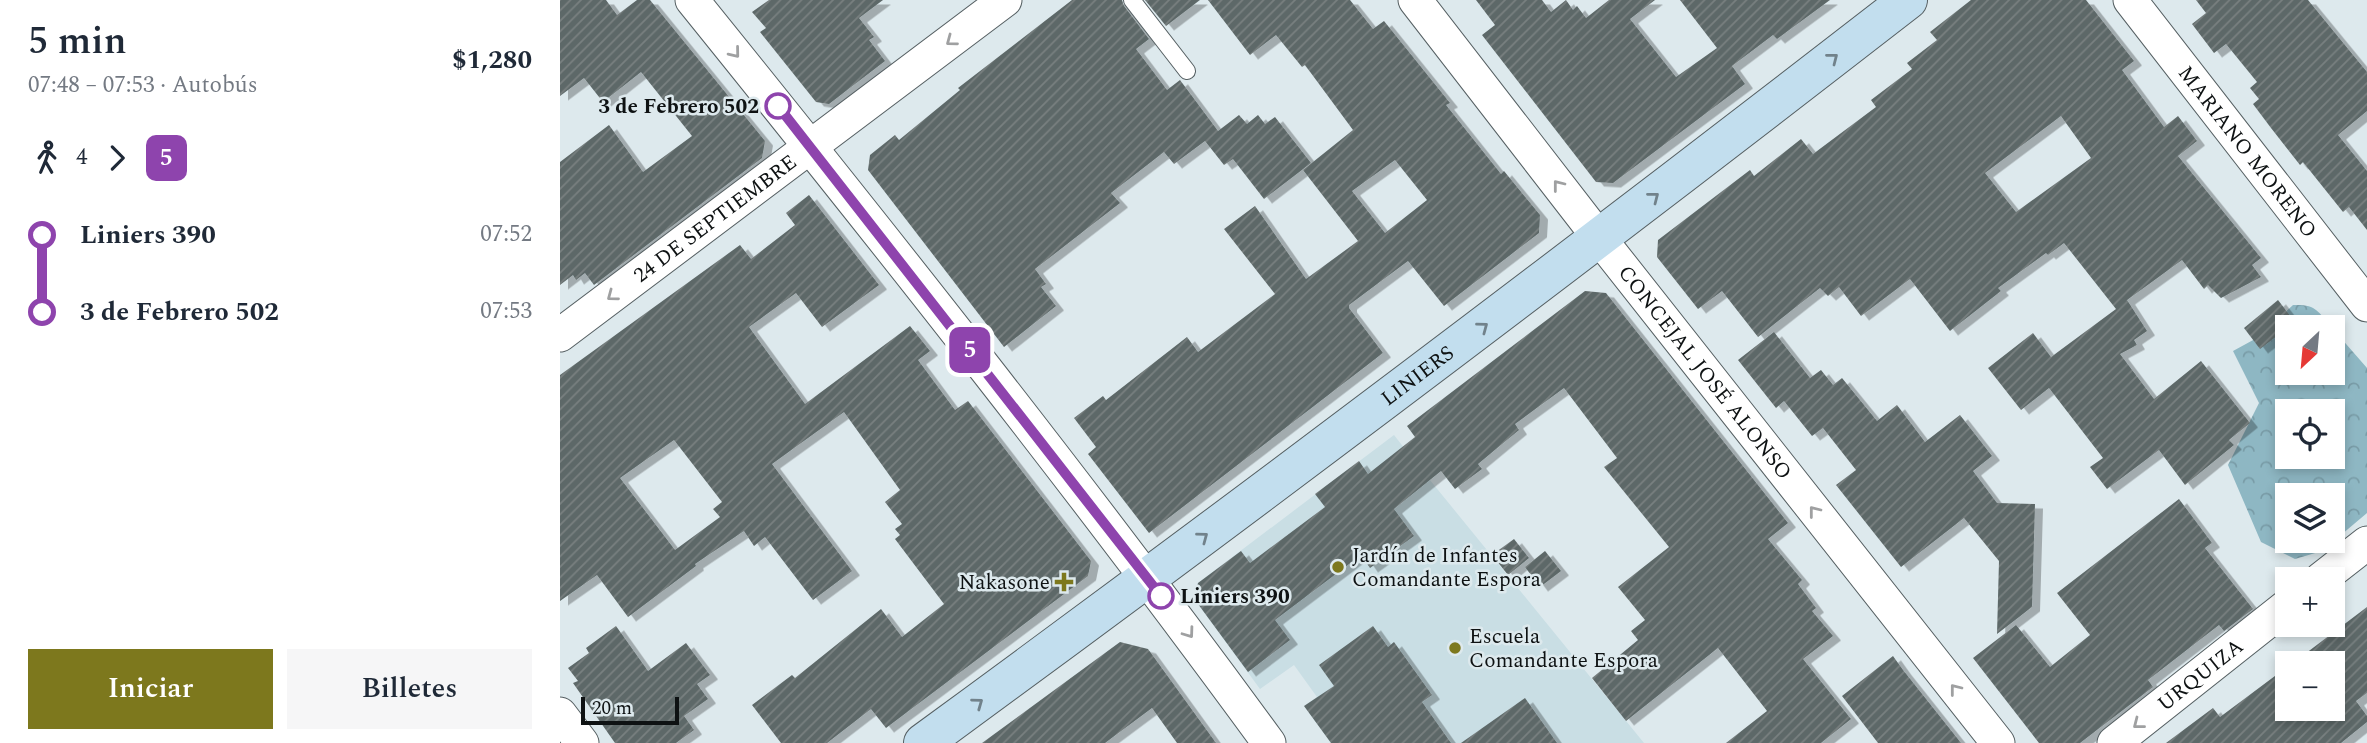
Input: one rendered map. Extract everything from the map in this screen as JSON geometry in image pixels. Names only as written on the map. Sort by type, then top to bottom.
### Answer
[{"type":"street","points":[[692,0],[1148,578],[1269,743]]},
{"type":"street","name":"24 DE SEPTIEMBRE","points":[[560,335],[1005,0]]},
{"type":"street","name":"CONCEJAL JOSÉ ALONSO","points":[[1415,0],[1998,743]]},
{"type":"street","name":"LINIERS","points":[[923,743],[1600,239],[1908,0]]},
{"type":"street","name":"MARIANO MORENO","points":[[2130,0],[2367,305]]},
{"type":"street","points":[[2336,567],[2367,543]]},
{"type":"street","name":"URQUIZA","points":[[2114,743],[2275,616]]},
{"type":"street","points":[[560,714],[582,743]]},
{"type":"lane","points":[[1132,0],[1187,71]]},
{"type":"shaded area","points":[[1394,435],[1644,743],[1331,743],[1304,706],[1317,697],[1294,665],[1260,689],[1198,604],[1195,594],[1198,583]]},
{"type":"green space","points":[[2293,305],[2316,310],[2321,315],[2282,315]]},
{"type":"green space","points":[[2275,322],[2275,385],[2345,385],[2345,343],[2367,368],[2367,513],[2345,532],[2345,483],[2275,483],[2275,549],[2261,542],[2228,465],[2259,403],[2233,351],[2266,333]]},
{"type":"green space","points":[[2283,553],[2315,553],[2295,559]]},
{"type":"building","points":[[560,0],[606,0],[617,15],[637,0],[650,0],[765,141],[762,158],[594,285],[585,273],[576,280],[573,275],[560,285],[560,162],[609,125],[643,172],[692,136],[641,72],[603,102],[584,78],[560,96]]},
{"type":"building","points":[[769,0],[883,0],[859,18],[874,37],[869,40],[885,61],[829,104],[816,102],[760,32],[766,28],[752,12]]},
{"type":"building","points":[[1072,0],[1122,0],[1149,39],[1136,49],[1167,90],[1180,80],[1218,131],[1239,115],[1247,124],[1258,115],[1265,124],[1275,117],[1311,163],[1264,199],[1233,159],[1224,165],[1205,141],[1174,164],[1164,152],[1111,193],[1120,203],[1035,269],[1046,284],[1041,287],[1056,306],[1004,347],[868,170],[870,155],[895,135],[899,140],[960,90],[958,88]]},
{"type":"building","points":[[1145,0],[1200,0],[1166,26]]},
{"type":"building","points":[[1208,0],[1350,0],[1373,29],[1384,21],[1450,103],[1446,105],[1501,174],[1504,171],[1540,215],[1539,233],[1444,306],[1408,261],[1349,305],[1383,353],[1149,533],[1088,454],[1096,447],[1074,418],[1103,396],[1106,400],[1187,337],[1198,352],[1275,294],[1224,229],[1255,206],[1306,279],[1358,241],[1303,170],[1353,130],[1305,65],[1302,67],[1276,35],[1250,55]],"holes":[[[1395,160],[1427,200],[1385,233],[1352,191]]]},
{"type":"building","points":[[1476,0],[1542,0],[1551,12],[1566,0],[1573,10],[1577,6],[1586,18],[1609,0],[1655,0],[1630,19],[1676,77],[1717,48],[1680,0],[1830,0],[1777,39],[1773,35],[1732,66],[1745,84],[1613,183],[1596,182],[1482,35],[1495,25]]},
{"type":"building","points":[[1971,0],[2086,0],[2134,61],[2122,70],[2164,127],[2178,116],[2197,141],[2178,156],[2261,258],[2252,265],[2261,277],[2221,298],[2208,285],[2204,289],[2182,260],[2127,300],[2147,331],[2134,340],[2137,345],[2120,354],[2154,399],[2201,361],[2250,423],[2229,440],[2234,445],[2185,485],[2159,450],[2107,489],[2090,467],[2103,458],[2049,388],[2021,410],[1988,368],[2033,333],[2051,357],[2116,309],[2064,243],[1998,288],[2001,291],[1950,331],[1910,279],[1861,316],[1839,287],[1828,296],[1820,288],[1758,337],[1722,291],[1698,309],[1657,257],[1658,240],[1750,170],[1754,176],[1801,139],[1813,154],[1876,107],[1871,100],[1912,69],[1907,63],[1937,40],[1930,32]],"holes":[[[2061,116],[2091,158],[2016,212],[1985,173]]]},
{"type":"building","points":[[2196,0],[2308,0],[2367,72],[2367,111],[2338,135],[2367,171],[2367,230],[2349,207],[2343,212],[2303,162],[2300,165],[2271,128],[2253,104],[2259,99],[2250,88],[2257,82],[2226,44],[2214,53],[2192,24],[2206,13]]},
{"type":"building","points":[[809,195],[879,285],[822,327],[796,293],[749,327],[805,404],[910,326],[930,351],[918,360],[955,410],[968,401],[1091,561],[1088,576],[886,728],[871,709],[827,743],[781,743],[752,705],[792,675],[795,678],[881,609],[902,637],[944,604],[895,539],[900,535],[895,529],[902,524],[885,502],[900,490],[844,412],[772,464],[852,571],[813,600],[765,537],[754,546],[744,531],[695,564],[696,566],[628,617],[597,575],[560,601],[560,375],[740,245],[751,259],[795,225],[786,213]],"holes":[[[674,440],[722,502],[713,509],[720,517],[675,550],[620,478]]]},
{"type":"building","points":[[1585,291],[1606,293],[1788,523],[1768,539],[1802,580],[1798,584],[1816,608],[1812,611],[1833,636],[1803,659],[1851,719],[1821,743],[1726,743],[1767,711],[1718,648],[1626,721],[1592,678],[1638,640],[1631,631],[1645,620],[1618,587],[1669,547],[1604,467],[1617,458],[1564,388],[1515,424],[1519,430],[1478,464],[1482,469],[1455,489],[1441,471],[1394,509],[1414,536],[1370,568],[1361,555],[1275,620],[1290,640],[1248,672],[1198,604],[1195,594],[1198,583],[1241,551],[1250,563],[1325,507],[1315,494],[1359,461],[1368,474],[1415,437],[1407,426]]},
{"type":"building","points":[[2278,300],[2290,315],[2275,315],[2275,337],[2260,349],[2244,328]]},
{"type":"building","points":[[1774,332],[1810,378],[1821,370],[1833,385],[1842,378],[1877,421],[1897,405],[1925,442],[1960,415],[1992,456],[1973,471],[1997,503],[2035,504],[2032,607],[1997,634],[1999,561],[1964,518],[1901,567],[1836,485],[1856,470],[1823,428],[1812,436],[1784,401],[1776,408],[1738,360]]},
{"type":"building","points":[[2179,499],[2212,543],[2205,548],[2253,609],[2224,631],[2219,625],[2148,680],[2153,687],[2080,743],[2039,743],[1973,658],[2016,625],[2050,667],[2090,635],[2057,593]]},
{"type":"building","points":[[1514,539],[1529,558],[1508,575],[1492,555]]},
{"type":"building","points":[[1545,551],[1561,571],[1540,587],[1525,567]]},
{"type":"building","points":[[2367,607],[2367,693],[2356,701],[2367,716],[2367,722],[2341,743],[2166,743],[2213,708],[2220,717],[2275,676],[2275,721],[2345,721],[2345,651],[2309,651],[2327,637],[2345,637],[2345,624]]},
{"type":"building","points":[[616,626],[648,671],[686,643],[710,675],[697,684],[708,699],[684,716],[694,730],[676,743],[615,743],[573,683],[578,681],[568,668],[589,653],[586,648]]},
{"type":"building","points":[[1373,626],[1388,647],[1394,642],[1432,695],[1422,702],[1451,743],[1331,743],[1304,706],[1334,686],[1319,665]]},
{"type":"building","points":[[1120,642],[1148,649],[1216,743],[1177,743],[1152,708],[1105,743],[982,743]]},
{"type":"building","points":[[1893,656],[1961,743],[1878,743],[1842,696]]},
{"type":"building","points":[[1525,698],[1557,743],[1461,743]]},
{"type":"bus line","name":"5","points":[[778,106],[1161,596]]},
{"type":"place","name":"3 de Febrero 502","points":[[778,106]]},
{"type":"place","name":"Jardín de Infantes Comandante Espora","points":[[1338,567]]},
{"type":"place","name":"Nakasone","points":[[1064,582]]},
{"type":"place","name":"Liniers 390","points":[[1161,596]]},
{"type":"place","name":"Escuela Comandante Espora","points":[[1455,648]]}]
